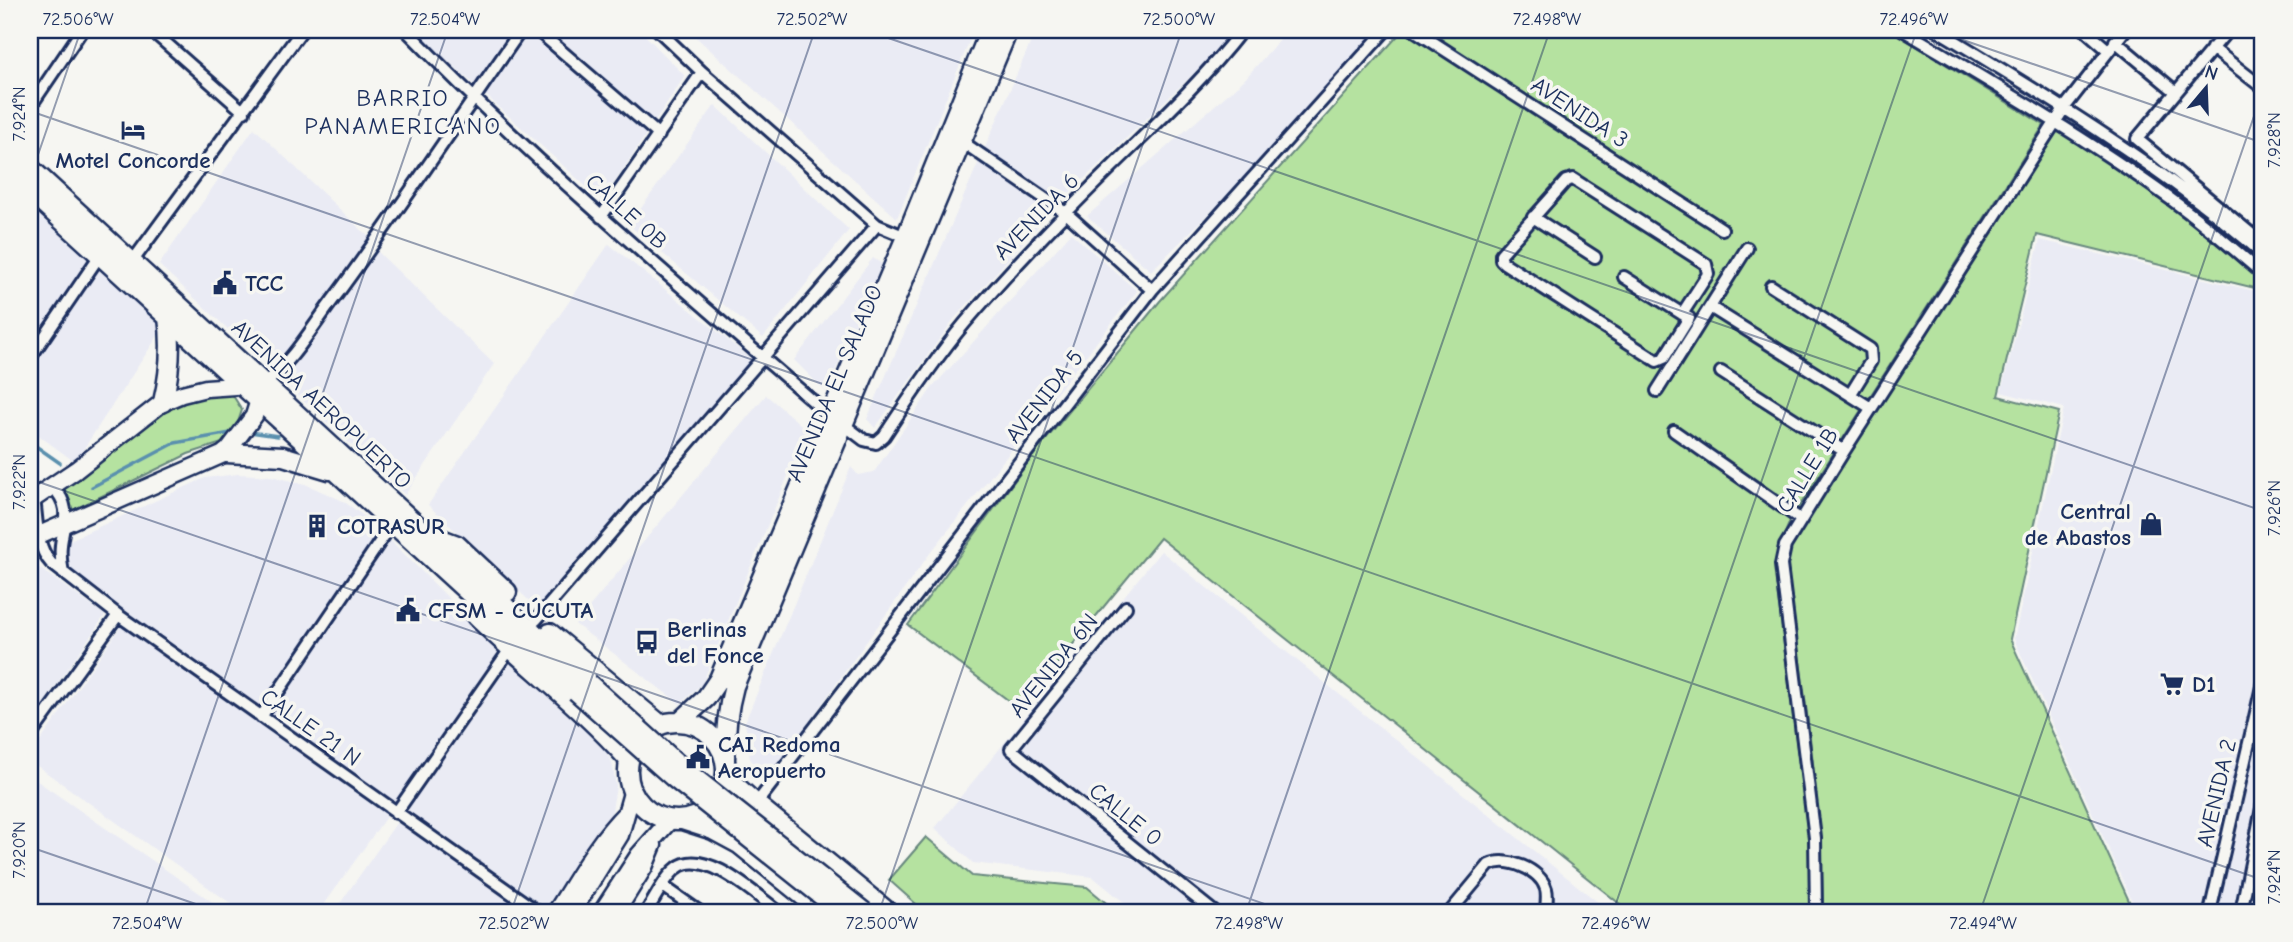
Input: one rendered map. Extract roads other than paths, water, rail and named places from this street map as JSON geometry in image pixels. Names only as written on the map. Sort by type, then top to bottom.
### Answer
[{"type":"main road","name":"AVENIDA EL SALADO","points":[[725,769],[724,731],[734,686],[906,237],[990,30]]},
{"type":"main road","name":"AVENIDA EL SALADO","points":[[680,722],[706,698],[719,679],[961,141],[1008,30]]},
{"type":"main road","name":"AVENIDA AEROPUERTO","points":[[30,168],[264,384],[419,538]]},
{"type":"main road","name":"AVENIDA AEROPUERTO","points":[[30,191],[242,386],[257,409],[336,473],[392,524],[419,538]]},
{"type":"main road","points":[[163,402],[171,354],[168,317]]},
{"type":"main road","points":[[32,500],[163,402],[206,388],[264,384],[257,409],[230,447],[35,537]]},
{"type":"main road","points":[[230,447],[283,456],[336,473]]},
{"type":"main road","points":[[419,538],[457,545],[536,620],[661,725]]},
{"type":"main road","points":[[419,538],[430,571],[510,649],[568,698],[629,760]]},
{"type":"main road","points":[[419,538],[582,687],[674,778],[842,912]]},
{"type":"main road","points":[[582,687],[864,912]]},
{"type":"main road","points":[[572,912],[620,835],[632,793],[628,776],[629,760],[635,745],[646,732],[661,725],[680,722],[695,726],[709,734],[719,746],[725,769],[721,793],[711,806],[698,816],[670,824],[632,864],[602,912]]},
{"type":"main road","points":[[725,769],[756,804],[888,912]]},
{"type":"main road","points":[[632,793],[648,811],[670,824],[713,830],[739,844],[823,912]]},
{"type":"main road","points":[[556,912],[598,846],[628,811]]},
{"type":"main road","points":[[616,912],[670,824]]},
{"type":"street","points":[[30,107],[82,30]]},
{"type":"street","points":[[151,30],[244,112]]},
{"type":"street","points":[[132,262],[302,30]]},
{"type":"street","name":"CALLE 0B","points":[[406,30],[473,99],[601,217],[836,420],[864,440],[876,443]]},
{"type":"street","points":[[264,384],[298,347],[369,251],[520,30]]},
{"type":"street","points":[[537,30],[659,135]]},
{"type":"street","points":[[658,30],[702,72],[877,225],[906,237]]},
{"type":"street","name":"AVENIDA 6","points":[[876,443],[884,436],[923,377],[964,324],[1066,213],[1163,119],[1219,60],[1242,30]]},
{"type":"street","name":"AVENIDA 5","points":[[756,804],[1152,290],[1386,30]]},
{"type":"street","name":"AVENIDA 3","points":[[1414,30],[1722,229]]},
{"type":"street","points":[[1903,30],[2055,122],[2186,210],[2263,274]]},
{"type":"street","points":[[1937,30],[2065,107],[2194,198],[2263,254]]},
{"type":"street","points":[[2085,30],[2176,92]]},
{"type":"street","name":"CALLE 1B","points":[[1816,912],[1815,838],[1781,565],[1785,546],[1843,451],[2055,122],[2124,30]]},
{"type":"street","points":[[2228,30],[2137,139],[2255,237],[2263,226]]},
{"type":"street","points":[[2213,48],[2263,88]]},
{"type":"street","points":[[601,217],[702,72]]},
{"type":"street","points":[[961,141],[1066,213],[1152,290]]},
{"type":"street","points":[[1657,391],[1690,319],[1708,274],[1706,264],[1573,179],[1566,181],[1501,254],[1502,262],[1515,271],[1657,361],[1664,359],[1690,319],[1710,306],[1747,248]]},
{"type":"street","points":[[1533,217],[1595,257]]},
{"type":"street","points":[[536,620],[877,225]]},
{"type":"street","points":[[30,358],[100,256]]},
{"type":"street","points":[[1624,277],[1690,319]]},
{"type":"street","points":[[1771,286],[1870,349],[1871,361],[1850,395]]},
{"type":"street","points":[[1710,306],[1871,408]]},
{"type":"street","points":[[1721,372],[1843,451]]},
{"type":"street","points":[[1674,431],[1800,519]]},
{"type":"street","points":[[53,486],[63,500],[66,522],[61,547],[63,573]]},
{"type":"street","name":"CALLE 21 N","points":[[32,500],[35,537],[44,555],[63,573],[118,615],[538,912]]},
{"type":"street","points":[[261,717],[392,524]]},
{"type":"street","name":"AVENIDA 6N","points":[[1012,749],[1126,607]]},
{"type":"street","points":[[30,736],[118,615]]},
{"type":"street","points":[[396,813],[510,649]]},
{"type":"street","name":"AVENIDA 2","points":[[2210,912],[2263,682]]},
{"type":"street","name":"CALLE 0","points":[[1012,749],[1214,912]]},
{"type":"street","points":[[2241,912],[2263,803]]},
{"type":"street","points":[[1450,912],[1489,865],[1497,860],[1514,862],[1537,876],[1546,888],[1546,912]]},
{"type":"street","points":[[646,912],[677,867],[692,861],[711,864],[779,912]]},
{"type":"street","points":[[663,886],[700,912]]},
{"type":"waterway","points":[[92,487],[175,443],[236,432]]},
{"type":"waterway","points":[[250,432],[278,436]]},
{"type":"waterway","points":[[30,442],[60,463]]},
{"type":"place","name":"Motel Concorde","points":[[133,130]]},
{"type":"place","name":"TCC","points":[[225,283]]},
{"type":"place","name":"Central de Abastos","points":[[2151,524]]},
{"type":"place","name":"COTRASUR","points":[[317,526]]},
{"type":"place","name":"CFSM - CÚCUTA","points":[[408,610]]},
{"type":"place","name":"Berlinas del Fonce","points":[[647,642]]},
{"type":"place","name":"D1","points":[[2172,684]]},
{"type":"place","name":"CAI Redoma Aeropuerto","points":[[698,757]]},
{"type":"district","name":"BARRIO PANAMERICANO","points":[[403,112]]}]
